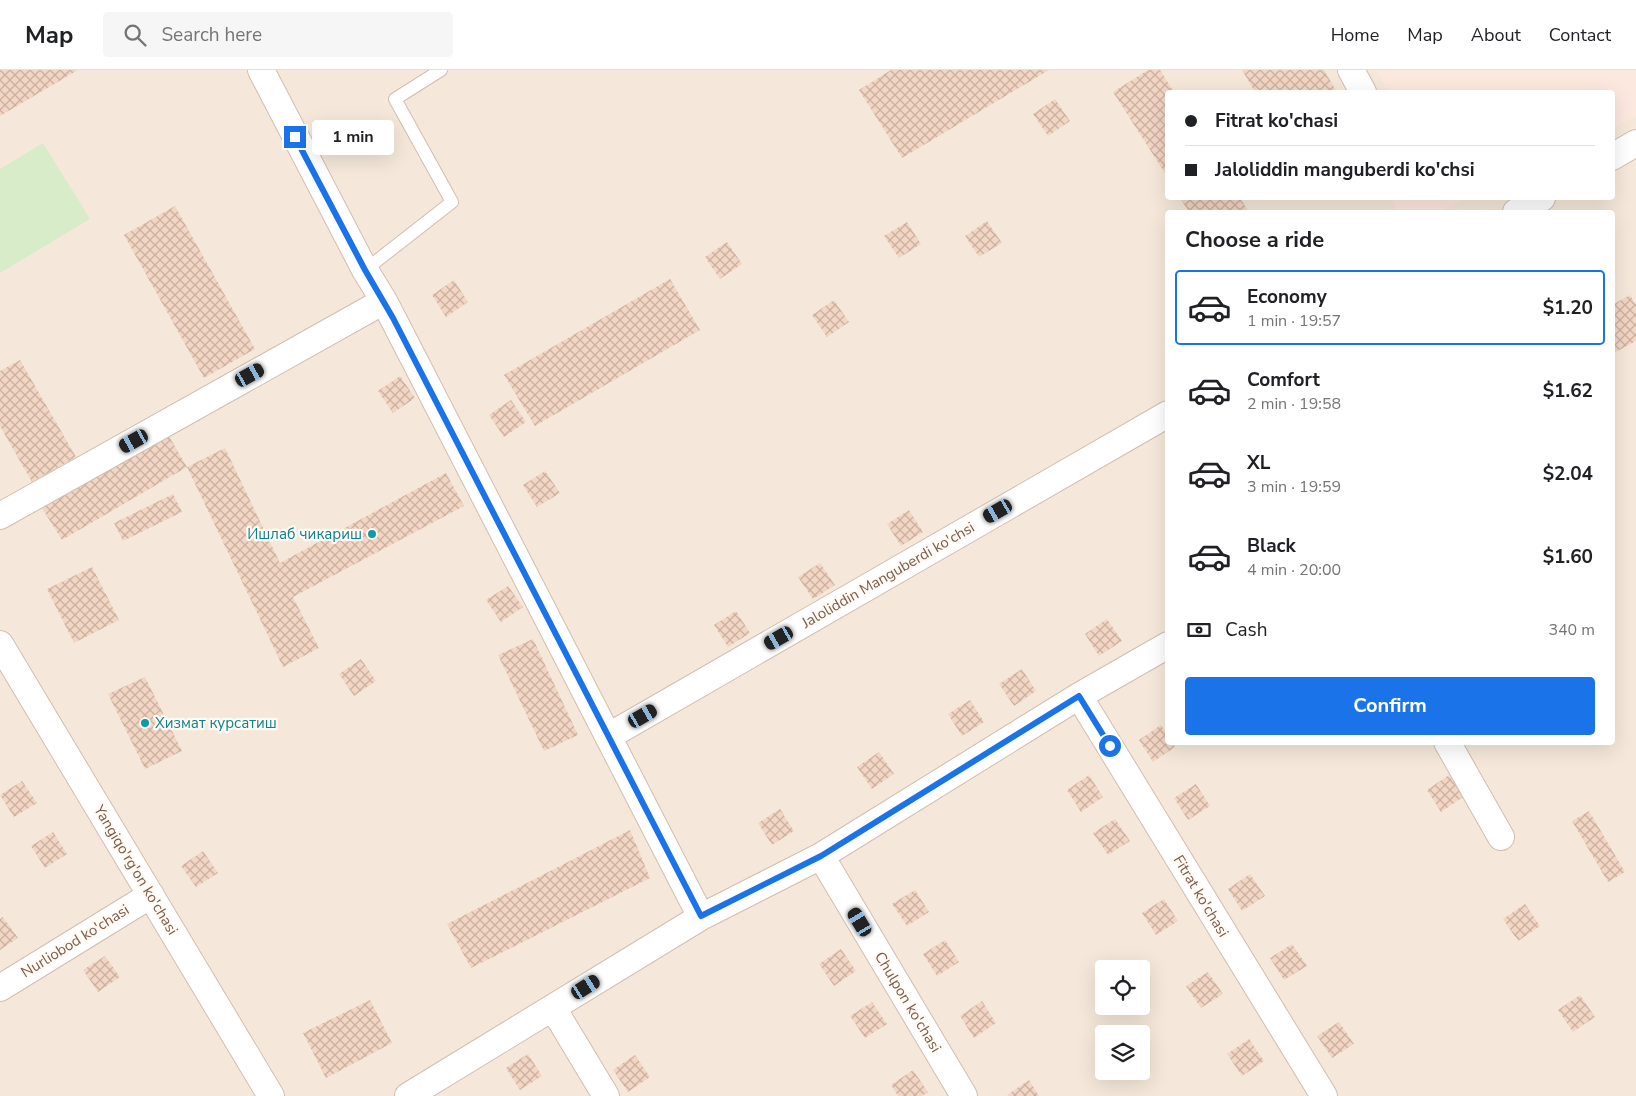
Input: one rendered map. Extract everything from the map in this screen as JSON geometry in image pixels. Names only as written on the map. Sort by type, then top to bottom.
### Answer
[{"type":"street","points":[[261,70],[365,270],[384,300],[701,916]]},
{"type":"street","points":[[1351,70],[1362,90]]},
{"type":"street","points":[[1615,155],[1636,143]]},
{"type":"street","points":[[1520,210],[1538,200]]},
{"type":"street","points":[[0,516],[384,300]]},
{"type":"street","name":"Jaloliddin Manguberdi ko'chsi","points":[[610,736],[1165,416]]},
{"type":"street","name":"Yangiqo'rg'on ko'chasi","points":[[0,644],[271,1096]]},
{"type":"street","points":[[408,1096],[701,916],[821,856],[1079,696],[1165,648]]},
{"type":"street","name":"Fitrat ko'chasi","points":[[1079,696],[1324,1096]]},
{"type":"street","points":[[1448,745],[1502,838]]},
{"type":"street","name":"Chulpon ko'chasi","points":[[821,856],[964,1096]]},
{"type":"street","name":"Nurliobod ko'chasi","points":[[0,988],[151,895]]},
{"type":"street","points":[[553,1008],[606,1096]]},
{"type":"lane","points":[[365,270],[452,202],[395,99],[441,70]]},
{"type":"shaded area","points":[[0,70],[1636,70],[1636,1096],[0,1096]]},
{"type":"shaded area","points":[[1376,70],[1636,70],[1636,116],[1615,127],[1615,90],[1387,90]]},
{"type":"shaded area","points":[[1391,200],[1464,200],[1441,210],[1398,210]]},
{"type":"green space","points":[[43,143],[90,219],[0,273],[0,169]]},
{"type":"building","points":[[0,70],[78,70],[0,116]]},
{"type":"building","points":[[891,70],[1049,70],[902,158],[859,90]]},
{"type":"building","points":[[1148,70],[1160,70],[1173,90],[1165,90],[1165,173],[1113,92]]},
{"type":"building","points":[[1242,70],[1324,70],[1336,90],[1254,90]]},
{"type":"building","points":[[1055,99],[1070,121],[1048,136],[1033,114]]},
{"type":"building","points":[[1181,200],[1241,200],[1248,210],[1188,210]]},
{"type":"building","points":[[175,206],[255,349],[204,378],[124,235]]},
{"type":"building","points":[[987,221],[1002,243],[979,257],[965,236]]},
{"type":"building","points":[[907,222],[921,244],[899,258],[884,236]]},
{"type":"building","points":[[727,242],[742,264],[720,279],[705,257]]},
{"type":"building","points":[[670,279],[700,330],[535,426],[504,375]]},
{"type":"building","points":[[454,280],[468,302],[446,317],[432,295]]},
{"type":"building","points":[[1630,295],[1636,305],[1636,341],[1615,352],[1615,303]]},
{"type":"building","points":[[834,300],[849,322],[827,337],[812,315]]},
{"type":"building","points":[[20,360],[76,457],[32,482],[0,426],[0,371]]},
{"type":"building","points":[[400,376],[415,398],[393,413],[378,391]]},
{"type":"building","points":[[511,400],[526,422],[504,437],[489,415]]},
{"type":"building","points":[[167,433],[187,467],[62,540],[40,505]]},
{"type":"building","name":"Ишлаб чикариш","points":[[225,448],[280,563],[446,473],[464,506],[293,597],[319,648],[283,667],[187,467]]},
{"type":"building","points":[[545,471],[560,493],[537,507],[523,485]]},
{"type":"building","points":[[173,494],[182,512],[123,541],[114,523]]},
{"type":"building","points":[[909,510],[923,532],[901,546],[887,524]]},
{"type":"building","points":[[820,563],[835,585],[813,599],[798,577]]},
{"type":"building","points":[[92,567],[119,620],[74,643],[47,589]]},
{"type":"building","points":[[508,586],[523,607],[501,622],[486,600]]},
{"type":"building","points":[[736,611],[750,633],[728,647],[714,625]]},
{"type":"building","points":[[1107,619],[1122,641],[1099,656],[1085,634]]},
{"type":"building","points":[[533,639],[578,735],[544,751],[498,655]]},
{"type":"building","points":[[361,659],[376,681],[354,696],[339,674]]},
{"type":"building","points":[[1022,669],[1036,691],[1014,706],[999,684]]},
{"type":"building","name":"Хизмат курсатиш","points":[[145,677],[182,751],[145,769],[108,694]]},
{"type":"building","points":[[970,700],[984,722],[962,736],[948,714]]},
{"type":"building","points":[[1161,725],[1165,731],[1165,745],[1174,745],[1175,747],[1153,762],[1139,740]]},
{"type":"building","points":[[879,752],[894,774],[872,789],[857,767]]},
{"type":"building","points":[[1089,775],[1103,797],[1081,812],[1067,790]]},
{"type":"building","points":[[1449,775],[1463,797],[1441,812],[1427,790]]},
{"type":"building","points":[[22,781],[37,803],[14,817],[0,795]]},
{"type":"building","points":[[1196,784],[1210,806],[1188,820],[1174,798]]},
{"type":"building","points":[[780,809],[794,831],[772,845],[758,823]]},
{"type":"building","points":[[1589,811],[1625,872],[1608,882],[1572,821]]},
{"type":"building","points":[[1115,819],[1130,841],[1108,855],[1093,833]]},
{"type":"building","points":[[630,830],[650,878],[471,968],[447,924]]},
{"type":"building","points":[[53,832],[67,854],[45,868],[31,846]]},
{"type":"building","points":[[203,851],[218,873],[196,887],[181,866]]},
{"type":"building","points":[[1250,874],[1265,896],[1242,911],[1228,889]]},
{"type":"building","points":[[915,890],[929,912],[907,926],[892,904]]},
{"type":"building","points":[[1164,899],[1178,921],[1156,935],[1142,913]]},
{"type":"building","points":[[1525,904],[1540,926],[1518,941],[1503,919]]},
{"type":"building","points":[[3,917],[18,938],[0,950],[0,919]]},
{"type":"building","points":[[945,940],[959,962],[937,976],[923,954]]},
{"type":"building","points":[[1292,944],[1307,966],[1284,980],[1270,958]]},
{"type":"building","points":[[841,949],[856,971],[834,986],[819,964]]},
{"type":"building","points":[[105,956],[120,977],[98,992],[83,970]]},
{"type":"building","points":[[1208,972],[1223,994],[1201,1008],[1186,986]]},
{"type":"building","points":[[1580,995],[1595,1017],[1573,1032],[1558,1010]]},
{"type":"building","points":[[370,1000],[392,1043],[326,1078],[303,1033]]},
{"type":"building","points":[[982,1001],[996,1023],[974,1038],[960,1016]]},
{"type":"building","points":[[872,1002],[887,1024],[865,1038],[850,1016]]},
{"type":"building","points":[[1339,1022],[1354,1044],[1332,1058],[1317,1036]]},
{"type":"building","points":[[1249,1039],[1264,1061],[1242,1076],[1227,1054]]},
{"type":"building","points":[[528,1054],[542,1076],[520,1090],[506,1068]]},
{"type":"building","points":[[635,1055],[650,1077],[628,1092],[613,1070]]},
{"type":"building","points":[[913,1070],[928,1092],[922,1096],[898,1096],[891,1085]]},
{"type":"building","points":[[1029,1080],[1039,1096],[1007,1095]]},
{"type":"place","name":"Ишлаб чикариш","points":[[372,534]]},
{"type":"place","name":"Хизмат курсатиш","points":[[145,723]]},
{"type":"route","points":[[295,137],[365,270],[384,300],[701,916],[821,856],[1079,696],[1110,746]]}]
